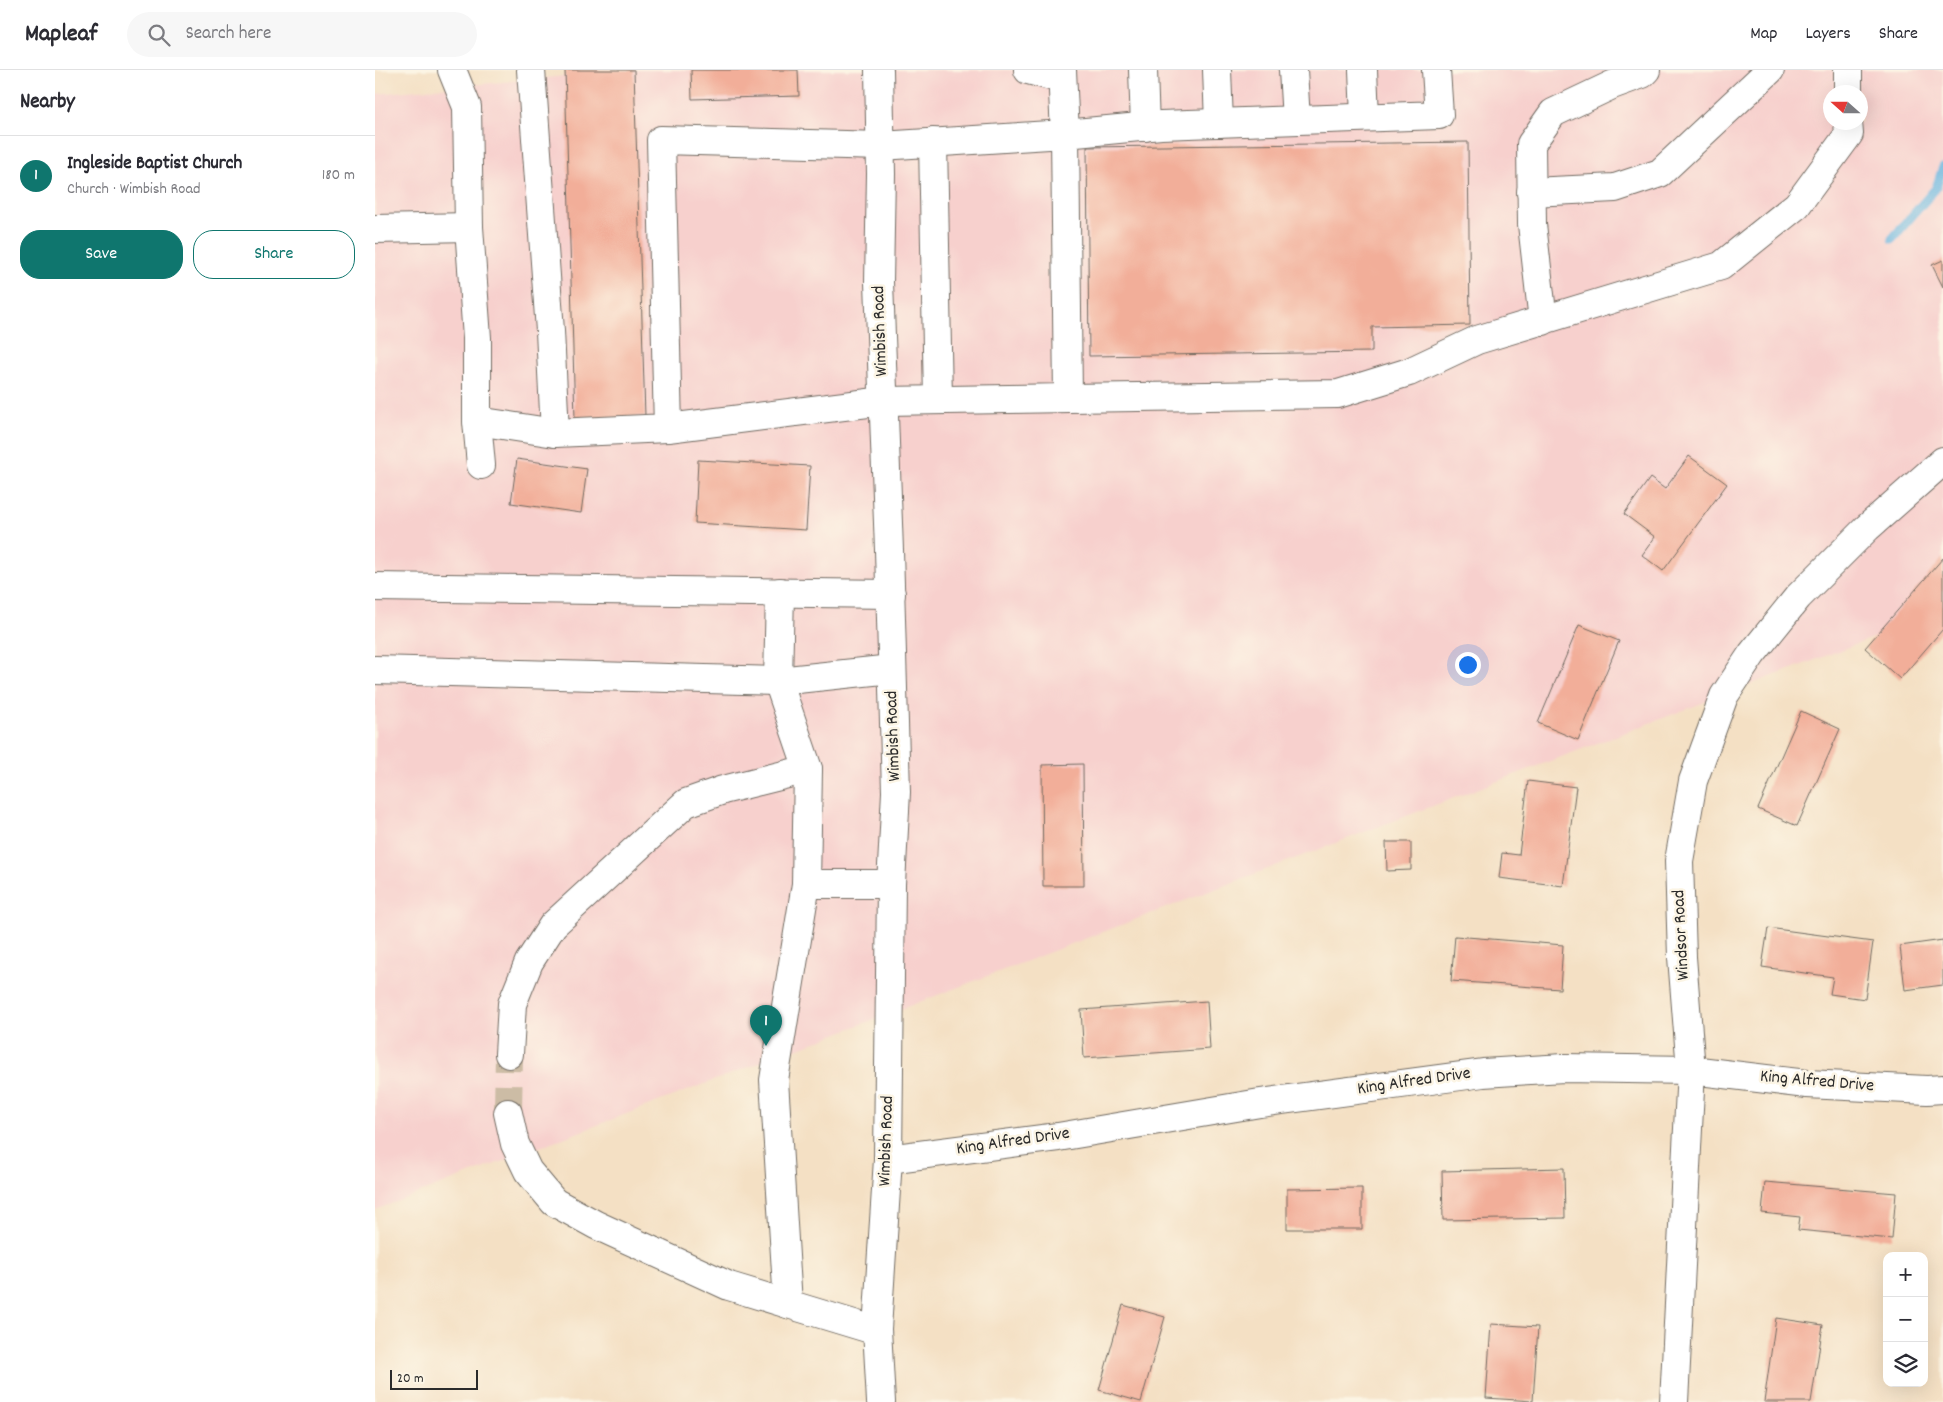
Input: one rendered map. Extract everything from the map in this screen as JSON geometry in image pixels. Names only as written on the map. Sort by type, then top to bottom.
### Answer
[{"type":"street","points":[[452,70],[467,107],[469,227],[477,338],[477,421],[481,465]]},
{"type":"street","points":[[531,70],[551,331],[555,433]]},
{"type":"street","name":"Wimbish Road","points":[[879,70],[881,146],[879,282],[891,594],[896,792],[891,884],[888,1159],[877,1331],[881,1402]]},
{"type":"street","points":[[1028,70],[1062,75],[1065,134],[1068,398]]},
{"type":"street","points":[[1143,70],[1145,127]]},
{"type":"street","points":[[1217,70],[1219,123]]},
{"type":"street","points":[[1293,70],[1295,120]]},
{"type":"street","points":[[1363,70],[1365,117]]},
{"type":"street","points":[[669,428],[661,140],[881,146],[1145,127],[1439,115],[1436,70]]},
{"type":"street","points":[[1543,321],[1531,224],[1531,144],[1553,113],[1612,85],[1642,74],[1646,70]]},
{"type":"street","points":[[1531,192],[1615,188],[1660,173],[1770,70]]},
{"type":"street","points":[[1848,70],[1848,85]]},
{"type":"street","points":[[477,421],[555,433],[669,428],[884,401],[1338,394],[1409,372],[1477,340],[1721,266],[1797,205],[1849,134],[1849,130]]},
{"type":"street","points":[[933,142],[939,400]]},
{"type":"street","points":[[375,229],[469,227]]},
{"type":"street","name":"Windsor Road","points":[[1674,1402],[1691,1070],[1682,957],[1679,861],[1693,780],[1724,696],[1752,654],[1798,597],[1867,528],[1943,461]]},
{"type":"street","points":[[375,587],[891,594]]},
{"type":"street","points":[[780,592],[778,681],[808,770],[806,884],[774,1080],[788,1304]]},
{"type":"street","points":[[375,670],[778,681],[892,669]]},
{"type":"street","points":[[509,1054],[512,1004],[529,962],[553,925],[686,802],[723,790],[808,770]]},
{"type":"street","points":[[806,884],[891,884]]},
{"type":"street","name":"King Alfred Drive","points":[[888,1159],[1057,1137],[1260,1103],[1483,1073],[1564,1068],[1691,1070],[1807,1084],[1927,1090],[1943,1089]]},
{"type":"street","points":[[508,1113],[515,1144],[528,1170],[554,1202],[596,1225],[729,1286],[877,1331]]},
{"type":"shaded area","points":[[630,70],[1943,70],[1943,611],[375,1210],[375,94]]},
{"type":"building","points":[[565,70],[634,70],[645,416],[575,419]]},
{"type":"building","points":[[691,70],[798,70],[799,96],[692,99]]},
{"type":"building","points":[[1468,142],[1470,325],[1372,327],[1372,352],[1089,356],[1087,147]]},
{"type":"building","points":[[1943,260],[1943,287],[1932,265]]},
{"type":"building","points":[[1689,456],[1727,484],[1663,571],[1642,555],[1655,537],[1624,514],[1650,478],[1665,489]]},
{"type":"building","points":[[517,459],[587,469],[581,513],[511,503]]},
{"type":"building","points":[[698,460],[810,466],[806,530],[695,523]]},
{"type":"building","points":[[1943,558],[1943,629],[1900,679],[1865,648]]},
{"type":"building","points":[[1579,625],[1619,641],[1578,740],[1538,723]]},
{"type":"building","points":[[1801,711],[1840,729],[1797,826],[1758,809]]},
{"type":"building","points":[[1083,764],[1084,886],[1043,886],[1042,765]]},
{"type":"building","points":[[1528,781],[1576,787],[1563,886],[1499,878],[1502,853],[1519,855]]},
{"type":"building","points":[[1386,842],[1411,842],[1411,870],[1387,871]]},
{"type":"building","points":[[1768,928],[1873,942],[1865,999],[1830,994],[1833,977],[1762,967]]},
{"type":"building","points":[[1455,936],[1563,945],[1560,989],[1451,981]]},
{"type":"building","points":[[1943,940],[1943,985],[1905,990],[1900,946]]},
{"type":"building","points":[[1207,1001],[1210,1049],[1084,1058],[1081,1010]]},
{"type":"building","points":[[1564,1168],[1565,1218],[1443,1220],[1442,1171]]},
{"type":"building","points":[[1765,1182],[1896,1193],[1892,1239],[1798,1230],[1800,1217],[1762,1213]]},
{"type":"building","points":[[1362,1188],[1362,1229],[1287,1229],[1287,1189]]},
{"type":"building","points":[[1123,1305],[1165,1317],[1141,1402],[1099,1390]]},
{"type":"building","points":[[1776,1318],[1823,1325],[1811,1402],[1764,1402]]},
{"type":"building","points":[[1491,1324],[1538,1327],[1533,1401],[1486,1398]]},
{"type":"waterway","points":[[1892,239],[1936,188],[1943,167]]},
{"type":"tunnel","points":[[508,1113],[509,1054]]},
{"type":"place","name":"Ingleside Baptist Church","points":[[766,1046]]}]
